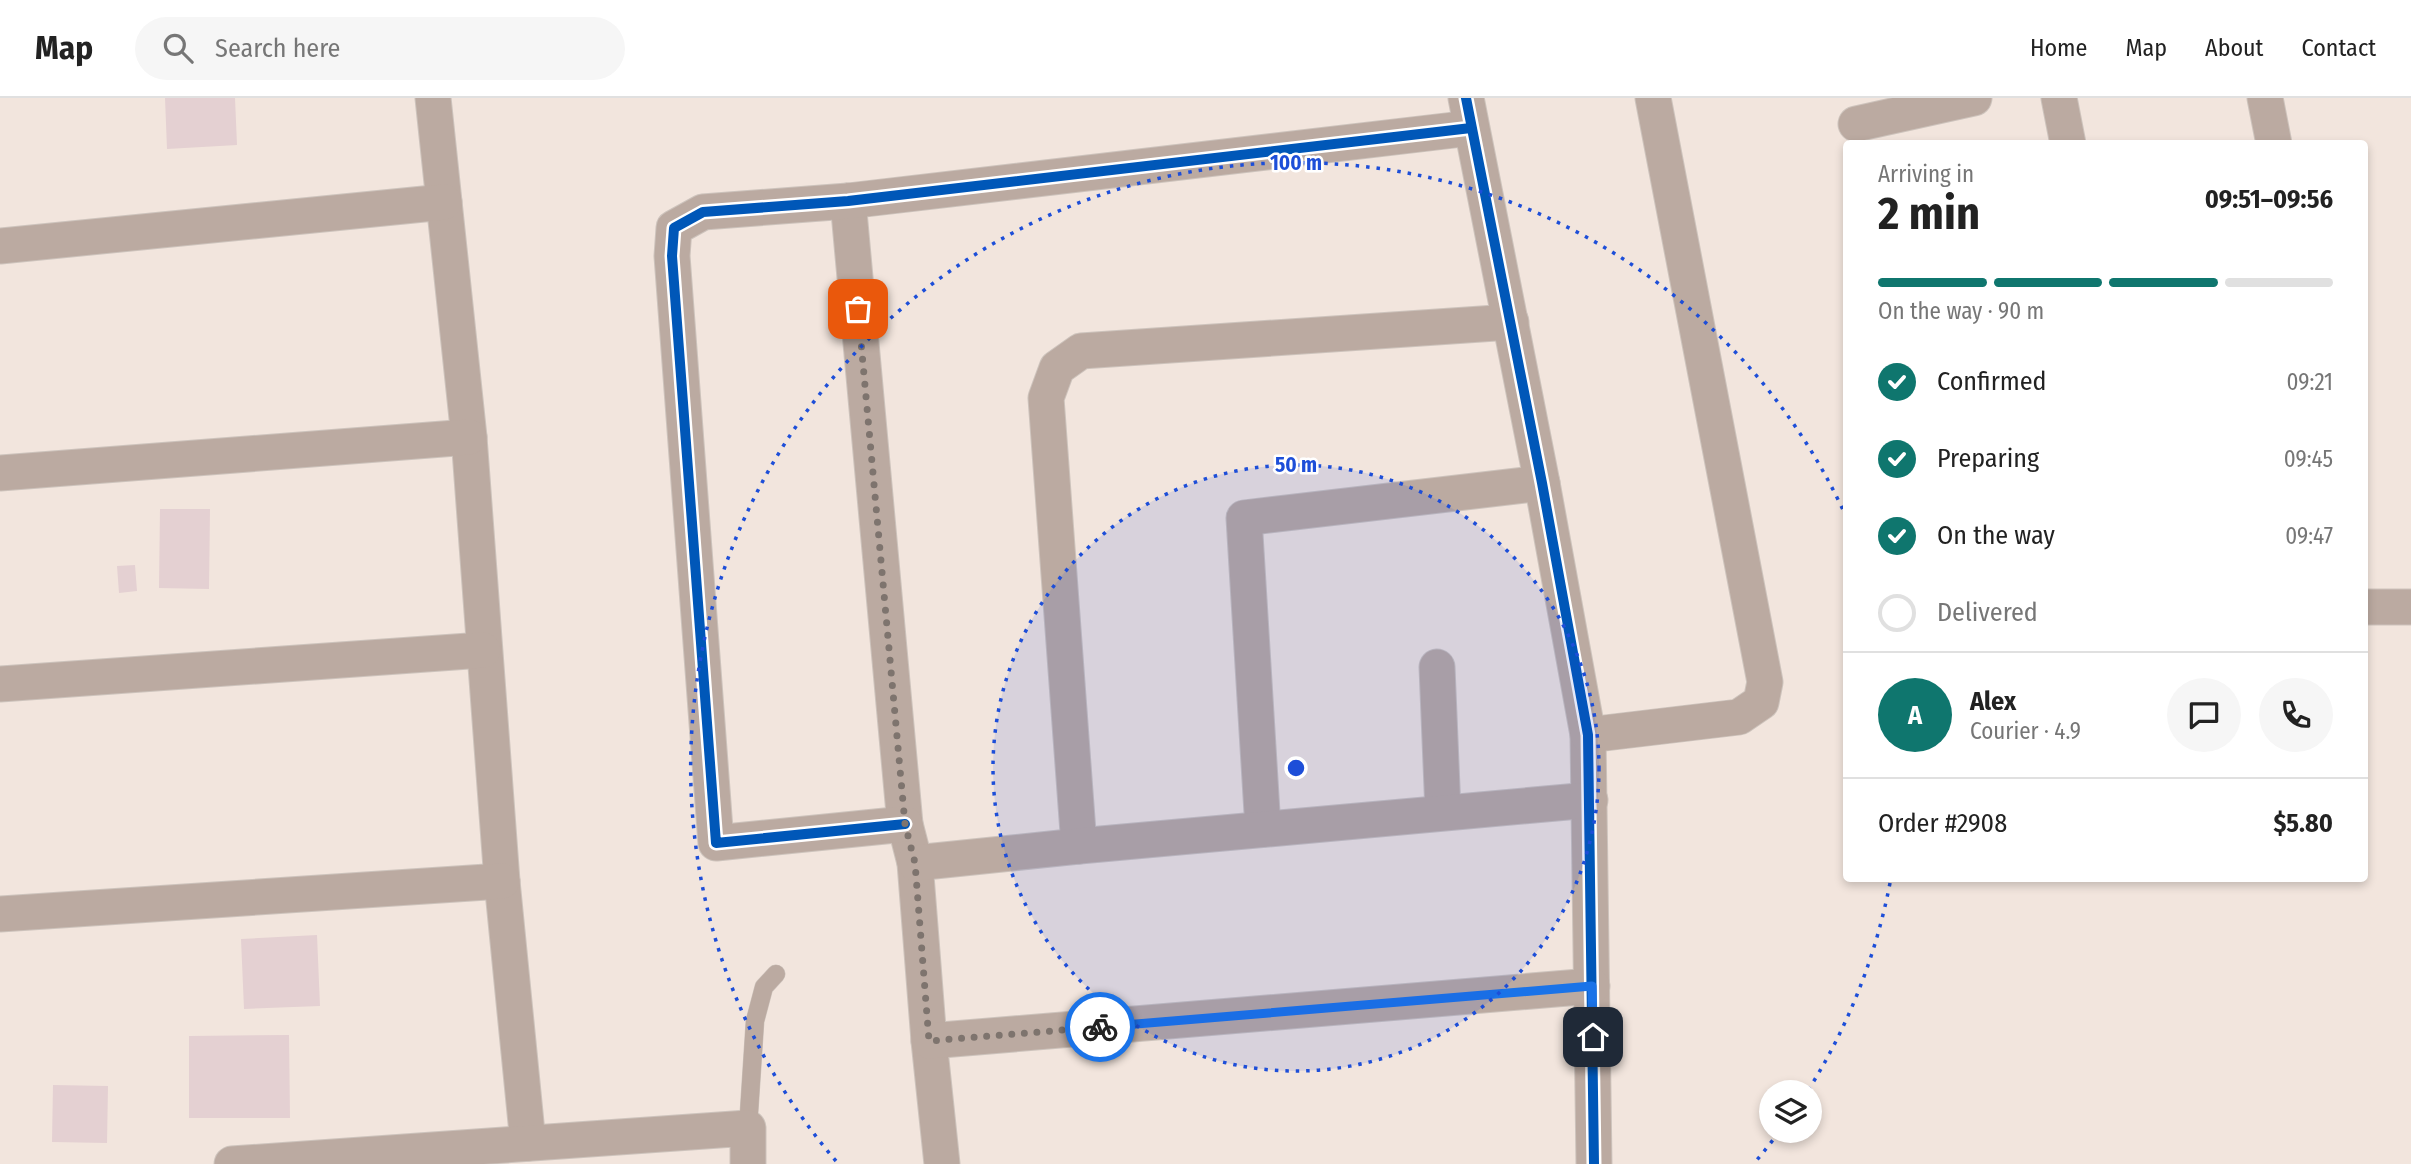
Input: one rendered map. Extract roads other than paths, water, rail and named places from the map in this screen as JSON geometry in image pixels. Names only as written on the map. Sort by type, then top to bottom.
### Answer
[{"type":"street","points":[[433,98],[469,436],[502,881],[528,1143]]},
{"type":"street","points":[[1588,735],[1739,717],[1761,702],[1765,682],[1653,98]]},
{"type":"street","points":[[1855,122],[1974,98]]},
{"type":"street","points":[[2059,98],[2067,140]]},
{"type":"street","points":[[2265,98],[2273,140]]},
{"type":"street","points":[[905,824],[716,843],[671,256],[674,228],[703,212],[848,201],[1469,113],[1542,483],[1588,735],[1594,1164]]},
{"type":"street","points":[[848,201],[905,824],[915,863],[942,1164]]},
{"type":"street","points":[[0,246],[444,202]]},
{"type":"street","points":[[1079,846],[1046,398],[1057,368],[1081,351],[1511,322]]},
{"type":"street","points":[[0,473],[469,436]]},
{"type":"street","points":[[1263,829],[1244,518],[1542,483]]},
{"type":"street","points":[[2368,607],[2411,607]]},
{"type":"street","points":[[0,684],[483,650]]},
{"type":"street","points":[[1437,667],[1443,812]]},
{"type":"street","points":[[915,863],[1590,800]]},
{"type":"street","points":[[0,915],[502,881]]},
{"type":"street","points":[[929,1041],[1592,986]]},
{"type":"street","points":[[232,1164],[748,1128],[748,1164]]},
{"type":"lane","points":[[748,1128],[755,1021],[764,987],[776,974]]}]
